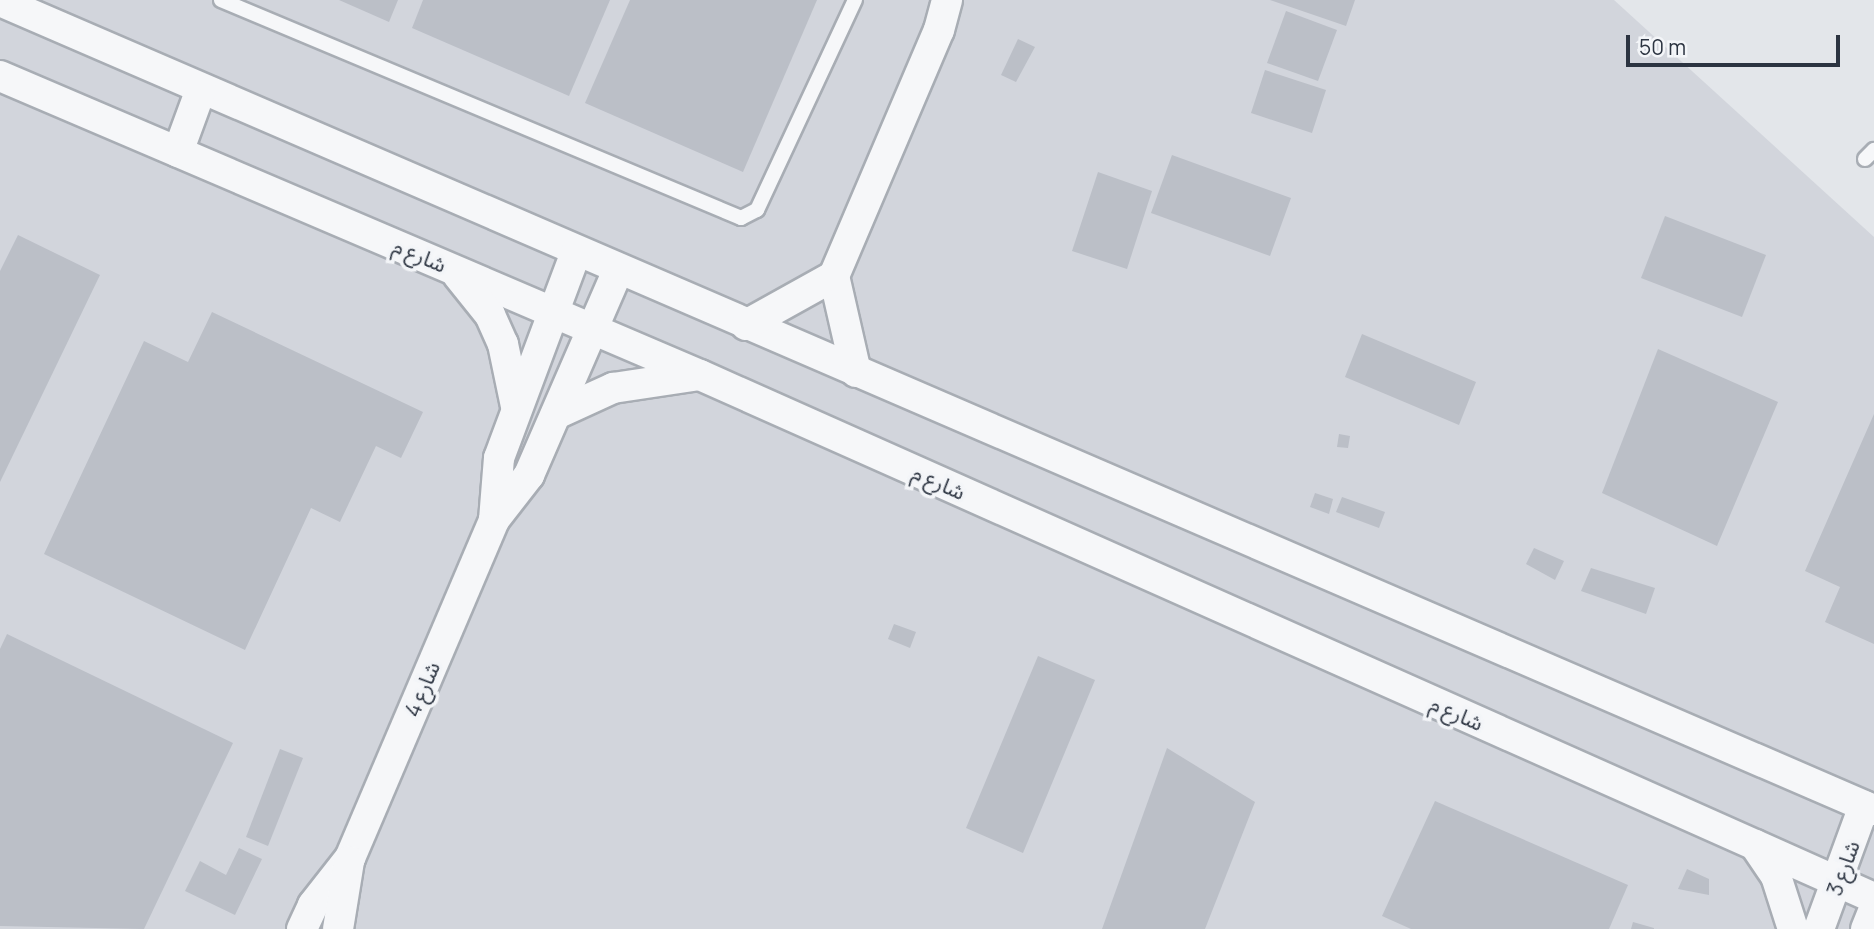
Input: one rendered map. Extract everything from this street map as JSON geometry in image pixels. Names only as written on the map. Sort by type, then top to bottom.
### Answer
[{"type":"street","points":[[856,372],[834,276],[939,30],[947,0]]},
{"type":"street","points":[[0,1],[576,252],[1869,808]]},
{"type":"street","name":"شارع م","points":[[0,76],[700,376],[1874,898]]},
{"type":"street","points":[[178,152],[201,89]]},
{"type":"street","name":"شارع 4","points":[[494,520],[499,458],[516,406],[576,252]]},
{"type":"street","points":[[450,267],[490,315],[503,344],[516,406]]},
{"type":"street","name":"شارع 4","points":[[338,929],[350,858],[494,520],[529,475],[618,270]]},
{"type":"street","points":[[746,325],[834,276]]},
{"type":"street","points":[[556,414],[632,383],[700,376]]},
{"type":"street","name":"شارع 3","points":[[1819,929],[1869,808]]},
{"type":"street","points":[[1755,845],[1776,876],[1793,929]]},
{"type":"street","name":"شارع 4","points":[[302,929],[313,905],[350,858]]},
{"type":"street","name":"شارع 3","points":[[1867,929],[1874,909]]},
{"type":"lane","points":[[221,0],[741,218],[757,210],[855,0]]},
{"type":"shaded area","points":[[0,0],[1614,0],[1874,237],[1874,929],[0,929]]},
{"type":"building","points":[[339,0],[398,0],[389,22]]},
{"type":"building","points":[[423,0],[610,0],[569,96],[412,28]]},
{"type":"building","points":[[630,0],[817,0],[743,172],[585,103]]},
{"type":"building","points":[[1270,0],[1355,0],[1346,26]]},
{"type":"building","points":[[1286,11],[1337,30],[1318,81],[1267,63]]},
{"type":"building","points":[[1018,39],[1035,47],[1016,82],[1001,75]]},
{"type":"building","points":[[1265,70],[1326,90],[1312,133],[1251,113]]},
{"type":"building","points":[[1172,155],[1291,198],[1270,256],[1151,213]]},
{"type":"building","points":[[1098,172],[1152,191],[1127,269],[1072,251]]},
{"type":"building","points":[[1665,216],[1766,255],[1742,317],[1641,278]]},
{"type":"building","points":[[18,235],[100,275],[0,482],[0,271]]},
{"type":"building","points":[[212,312],[423,412],[401,458],[376,446],[340,522],[311,508],[245,650],[44,554],[144,341],[188,362]]},
{"type":"building","points":[[1362,334],[1476,382],[1459,425],[1345,377]]},
{"type":"building","points":[[1658,349],[1778,402],[1717,546],[1602,493]]},
{"type":"building","points":[[1874,414],[1874,644],[1825,622],[1840,587],[1805,571]]},
{"type":"building","points":[[1339,434],[1350,436],[1348,448],[1337,447]]},
{"type":"building","points":[[1315,493],[1333,499],[1329,514],[1310,507]]},
{"type":"building","points":[[1342,497],[1385,512],[1379,528],[1336,512]]},
{"type":"building","points":[[1534,548],[1564,561],[1555,580],[1526,564]]},
{"type":"building","points":[[1591,568],[1655,588],[1646,614],[1581,591]]},
{"type":"building","points":[[894,624],[916,632],[910,648],[888,639]]},
{"type":"building","points":[[7,634],[233,743],[144,929],[0,926],[0,649]]},
{"type":"building","points":[[1038,656],[1095,680],[1023,853],[966,828]]},
{"type":"building","points":[[1167,748],[1255,802],[1205,929],[1102,929]]},
{"type":"building","points":[[280,749],[303,758],[268,846],[246,837]]},
{"type":"building","points":[[1435,801],[1628,885],[1609,929],[1411,929],[1382,916]]},
{"type":"building","points":[[239,848],[262,859],[235,915],[185,891],[200,861],[226,875]]},
{"type":"building","points":[[1687,869],[1709,879],[1709,895],[1678,889]]},
{"type":"building","points":[[1633,922],[1654,928],[1654,929],[1631,929]]}]
